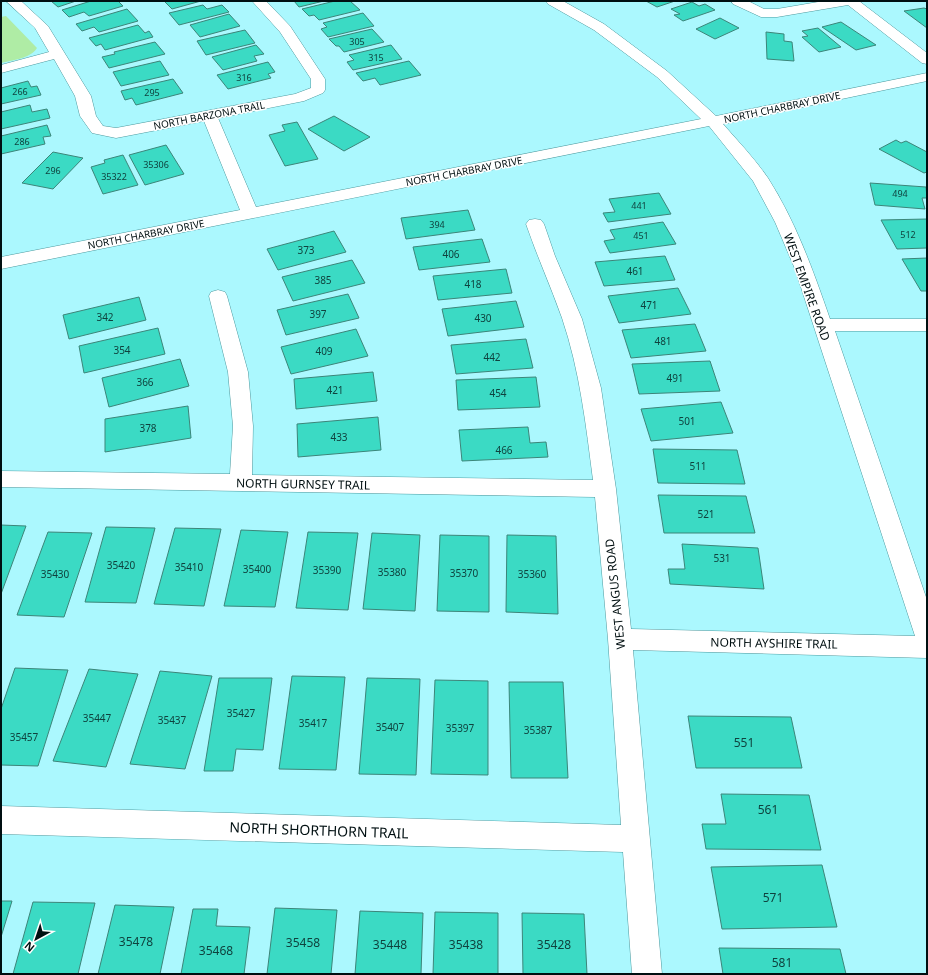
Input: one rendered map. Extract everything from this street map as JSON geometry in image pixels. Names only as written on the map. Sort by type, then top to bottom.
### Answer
[{"type":"street","points":[[1,69],[58,54],[41,26],[12,1]]},
{"type":"street","name":"NORTH BARZONA TRAIL","points":[[58,54],[83,96],[88,116],[98,130],[116,133],[299,98],[318,90],[318,79],[284,29],[259,1]]},
{"type":"street","name":"WEST EMPIRE ROAD","points":[[553,1],[599,27],[662,74],[713,121],[760,179],[784,222],[804,269],[927,636]]},
{"type":"street","points":[[738,1],[761,13],[777,14],[848,1]]},
{"type":"street","points":[[851,1],[927,60]]},
{"type":"street","name":"NORTH CHARBRAY DRIVE","points":[[1,263],[927,77]]},
{"type":"street","points":[[209,114],[250,214]]},
{"type":"street","name":"WEST ANGUS ROAD","points":[[535,224],[546,256],[572,319],[591,388],[605,489],[620,639],[647,974]]},
{"type":"street","points":[[218,296],[238,372],[244,426],[241,483]]},
{"type":"street","points":[[822,325],[927,325]]},
{"type":"street","name":"NORTH GURNSEY TRAIL","points":[[1,479],[605,489]]},
{"type":"street","name":"NORTH AYSHIRE TRAIL","points":[[620,639],[927,647]]},
{"type":"street","name":"NORTH SHORTHORN TRAIL","points":[[1,820],[636,840]]},
{"type":"green space","points":[[6,16],[37,48],[30,55],[1,63],[1,17]]},
{"type":"building","points":[[51,1],[76,1],[58,7]]},
{"type":"building","points":[[91,1],[118,1],[123,6],[89,16],[84,12],[69,17],[62,10]]},
{"type":"building","points":[[164,1],[201,1],[172,9]]},
{"type":"building","points":[[294,1],[324,1],[299,7]]},
{"type":"building","points":[[335,1],[350,1],[360,10],[319,20],[314,15],[309,16],[302,9]]},
{"type":"building","points":[[646,1],[675,1],[657,7]]},
{"type":"building","points":[[692,2],[699,6],[705,4],[715,10],[683,21],[674,15],[680,14],[671,9]]},
{"type":"building","points":[[203,5],[207,9],[222,5],[229,12],[179,25],[169,13]]},
{"type":"building","points":[[924,8],[927,9],[927,28],[904,11]]},
{"type":"building","points":[[127,9],[138,21],[99,32],[94,27],[82,31],[76,24]]},
{"type":"building","points":[[363,13],[374,26],[328,37],[321,29],[327,27],[323,23]]},
{"type":"building","points":[[229,14],[240,26],[200,37],[190,25]]},
{"type":"building","points":[[720,18],[739,28],[715,39],[696,29]]},
{"type":"building","points":[[841,22],[876,45],[856,50],[822,27]]},
{"type":"building","points":[[138,25],[145,33],[149,31],[153,37],[105,50],[101,44],[96,46],[89,38]]},
{"type":"building","points":[[818,28],[841,47],[819,52],[802,37],[808,36],[802,31]]},
{"type":"building","points":[[372,29],[384,42],[344,52],[339,46],[336,46],[329,39]]},
{"type":"building","points":[[245,30],[255,43],[206,55],[197,41]]},
{"type":"building","points":[[766,32],[784,34],[784,41],[792,42],[794,61],[767,59]]},
{"type":"building","points":[[155,42],[165,54],[109,68],[102,57],[115,54],[114,52]]},
{"type":"building","points":[[256,45],[264,54],[254,56],[257,61],[223,70],[212,57]]},
{"type":"building","points":[[391,45],[402,59],[353,70],[347,62],[354,60],[349,55]]},
{"type":"building","points":[[160,61],[169,75],[121,86],[113,72]]},
{"type":"building","points":[[409,61],[421,75],[380,85],[375,78],[363,81],[356,73]]},
{"type":"building","points":[[268,62],[275,72],[268,74],[271,78],[228,89],[217,75]]},
{"type":"building","points":[[173,79],[183,93],[136,105],[132,98],[125,100],[121,91]]},
{"type":"building","points":[[28,81],[31,87],[37,86],[41,95],[1,104],[1,88]]},
{"type":"building","points":[[30,105],[32,112],[47,109],[50,118],[1,129],[1,112]]},
{"type":"building","points":[[334,116],[370,137],[344,151],[308,129]]},
{"type":"building","points":[[297,122],[318,159],[285,166],[269,135],[285,131],[282,125]]},
{"type":"building","points":[[47,125],[51,136],[43,137],[45,144],[1,154],[1,136]]},
{"type":"building","points":[[896,140],[901,143],[906,141],[927,152],[927,172],[924,173],[879,149]]},
{"type":"building","points":[[166,145],[184,174],[145,185],[129,155]]},
{"type":"building","points":[[53,152],[83,158],[53,189],[22,183]]},
{"type":"building","points":[[123,155],[138,185],[103,194],[91,167],[105,163],[104,160]]},
{"type":"building","points":[[870,183],[926,187],[927,198],[922,198],[925,209],[875,205]]},
{"type":"building","points":[[659,193],[671,214],[608,222],[603,213],[615,212],[609,199]]},
{"type":"building","points":[[468,210],[475,230],[406,239],[401,218]]},
{"type":"building","points":[[927,219],[927,248],[897,249],[881,220]]},
{"type":"building","points":[[663,222],[676,244],[610,253],[604,241],[615,239],[610,230]]},
{"type":"building","points":[[334,231],[346,252],[278,270],[267,249]]},
{"type":"building","points":[[482,239],[490,262],[419,270],[413,247]]},
{"type":"building","points":[[665,256],[675,280],[604,286],[595,262]]},
{"type":"building","points":[[927,258],[927,291],[921,291],[902,259]]},
{"type":"building","points":[[352,260],[365,283],[293,301],[282,277]]},
{"type":"building","points":[[506,269],[512,293],[438,300],[433,276]]},
{"type":"building","points":[[678,288],[691,314],[619,323],[608,296]]},
{"type":"building","points":[[348,294],[359,318],[286,335],[277,310]]},
{"type":"building","points":[[139,297],[146,320],[69,339],[63,315]]},
{"type":"building","points":[[516,301],[524,327],[448,336],[442,309]]},
{"type":"building","points":[[695,324],[706,351],[631,358],[622,330]]},
{"type":"building","points":[[158,328],[165,354],[84,373],[79,346]]},
{"type":"building","points":[[356,329],[368,356],[291,374],[281,347]]},
{"type":"building","points":[[526,339],[533,368],[456,374],[451,345]]},
{"type":"building","points":[[180,359],[189,386],[109,407],[102,378]]},
{"type":"building","points":[[710,361],[720,391],[639,394],[632,364]]},
{"type":"building","points":[[373,372],[377,401],[296,409],[294,379]]},
{"type":"building","points":[[536,377],[540,407],[458,410],[456,380]]},
{"type":"building","points":[[721,402],[733,433],[651,441],[641,409]]},
{"type":"building","points":[[188,406],[191,438],[105,452],[105,419]]},
{"type":"building","points":[[378,417],[381,450],[298,457],[297,424]]},
{"type":"building","points":[[528,427],[530,443],[546,442],[548,457],[462,461],[459,430]]},
{"type":"building","points":[[653,449],[737,450],[745,484],[658,483]]},
{"type":"building","points":[[658,495],[746,496],[755,533],[664,533]]},
{"type":"building","points":[[1,525],[26,526],[1,594]]},
{"type":"building","points":[[106,527],[155,528],[136,603],[85,602]]},
{"type":"building","points":[[175,528],[221,529],[204,606],[154,604]]},
{"type":"building","points":[[241,530],[288,532],[275,607],[224,606]]},
{"type":"building","points":[[48,532],[92,533],[64,617],[17,615]]},
{"type":"building","points":[[308,532],[358,533],[348,610],[296,608]]},
{"type":"building","points":[[372,533],[420,535],[415,611],[363,609]]},
{"type":"building","points":[[440,535],[489,536],[489,612],[437,611]]},
{"type":"building","points":[[507,535],[556,536],[558,614],[506,612]]},
{"type":"building","points":[[682,544],[758,548],[764,589],[670,584],[668,569],[685,569]]},
{"type":"building","points":[[15,668],[68,670],[38,766],[1,765],[1,709]]},
{"type":"building","points":[[89,669],[138,674],[106,767],[53,761]]},
{"type":"building","points":[[160,671],[212,676],[185,769],[130,764]]},
{"type":"building","points":[[292,676],[345,677],[336,770],[279,769]]},
{"type":"building","points":[[219,678],[272,678],[263,750],[236,749],[233,771],[204,771]]},
{"type":"building","points":[[367,678],[420,679],[416,775],[359,774]]},
{"type":"building","points":[[435,680],[488,681],[488,775],[431,774]]},
{"type":"building","points":[[509,682],[563,682],[568,778],[511,778]]},
{"type":"building","points":[[688,716],[791,717],[802,768],[696,768]]},
{"type":"building","points":[[721,794],[809,795],[821,850],[706,849],[702,824],[726,824]]},
{"type":"building","points":[[822,865],[837,927],[722,929],[711,867]]},
{"type":"building","points":[[1,901],[12,901],[1,937]]},
{"type":"building","points":[[33,902],[95,903],[78,974],[13,974]]},
{"type":"building","points":[[115,905],[174,907],[160,974],[98,974]]},
{"type":"building","points":[[275,908],[337,910],[331,974],[267,974]]},
{"type":"building","points":[[193,909],[218,909],[216,926],[250,927],[244,974],[181,974]]},
{"type":"building","points":[[360,911],[423,913],[421,974],[355,974]]},
{"type":"building","points":[[435,912],[498,913],[498,974],[433,974]]},
{"type":"building","points":[[522,913],[584,914],[587,974],[523,974]]},
{"type":"building","points":[[719,948],[840,949],[846,974],[723,974]]}]
